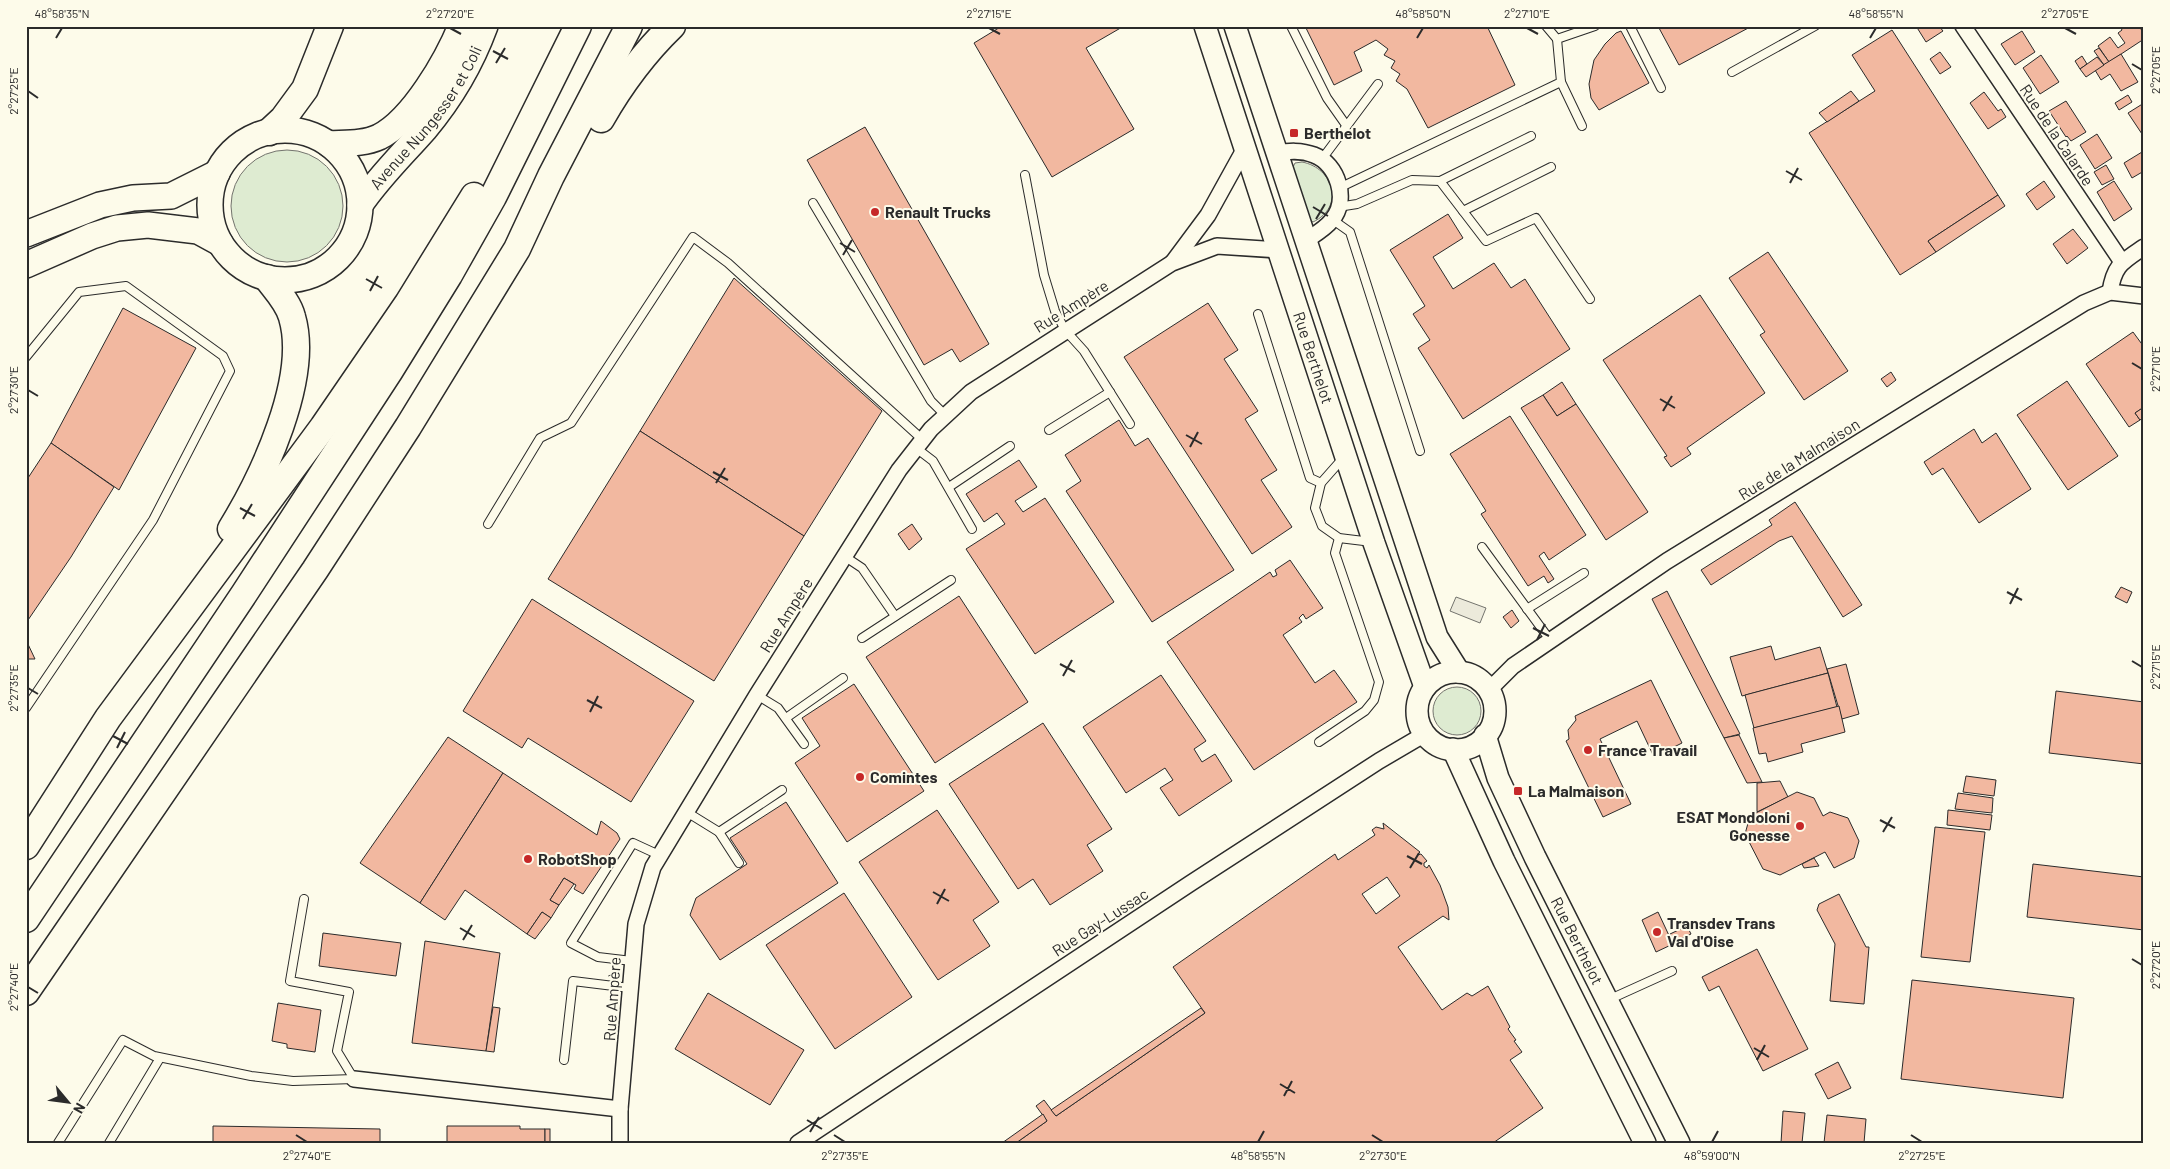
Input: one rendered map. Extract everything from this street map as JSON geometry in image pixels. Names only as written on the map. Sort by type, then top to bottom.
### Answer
[{"type":"highway","points":[[269,132],[283,119],[305,89],[330,26]]},
{"type":"highway","points":[[26,919],[250,587],[450,275],[534,117],[578,26]]},
{"type":"highway","points":[[26,992],[97,890],[408,427],[517,249],[551,176],[630,26]]},
{"type":"highway","points":[[517,249],[540,227],[618,89],[639,61],[672,26]]},
{"type":"highway","points":[[26,846],[108,718],[323,427],[408,303],[516,128],[534,117]]},
{"type":"highway","points":[[166,638],[238,516],[281,422],[294,375],[295,333],[291,314],[267,278]]},
{"type":"highway","points":[[26,1014],[70,947],[97,890]]},
{"type":"main road","name":"Avenue Nungesser et Coli","points":[[329,144],[364,142],[379,137],[392,128],[415,104],[436,76],[461,26]]},
{"type":"main road","name":"Avenue Nungesser et Coli","points":[[360,205],[374,184],[426,128],[446,101],[464,73],[485,26]]},
{"type":"main road","name":"Rue Berthelot","points":[[1205,26],[1345,455],[1425,687]]},
{"type":"main road","name":"Rue Berthelot","points":[[1235,26],[1437,637],[1459,672]]},
{"type":"main road","points":[[26,265],[92,236],[117,228],[148,224],[198,231],[220,243],[240,265],[267,278],[290,280],[302,278],[324,270],[333,263],[346,249],[355,233],[360,205],[354,175],[344,158],[329,144],[303,132],[292,130],[258,135],[238,146],[217,173],[210,203],[212,224],[220,243]]},
{"type":"main road","points":[[26,234],[100,205],[133,198],[171,196],[217,173]]},
{"type":"main road","points":[[1459,672],[1478,679],[1489,690],[1494,705],[1494,716],[1486,735],[1468,747],[1453,749],[1439,746],[1424,734],[1417,716],[1417,705],[1425,687],[1440,675],[1459,672]]},
{"type":"main road","name":"Rue Berthelot","points":[[1486,735],[1498,778],[1535,857],[1680,1143]]},
{"type":"main road","name":"Rue Berthelot","points":[[1453,749],[1504,862],[1645,1143]]},
{"type":"street","name":"Rue de la Calarde","points":[[1963,26],[2122,262]]},
{"type":"street","name":"Rue Ampère","points":[[1172,263],[1208,215],[1245,148]]},
{"type":"street","points":[[1276,153],[1294,151],[1315,155],[1322,159],[1336,177],[1339,188],[1336,213],[1305,241]]},
{"type":"street","name":"Rue Ampère","points":[[620,1143],[620,1108],[636,924],[653,867],[757,694],[899,470],[945,415],[971,392],[1172,263],[1217,246],[1278,250]]},
{"type":"street","points":[[2110,292],[2113,273],[2122,262],[2144,247]]},
{"type":"street","name":"Rue de la Malmaison","points":[[1489,690],[1514,666],[1667,561],[2084,303],[2110,292],[2144,296]]},
{"type":"street","name":"Rue Gay-Lussac","points":[[798,1143],[1207,872],[1424,734]]},
{"type":"street","points":[[354,1079],[620,1108]]},
{"type":"lane","points":[[1291,26],[1327,98],[1346,125]]},
{"type":"lane","points":[[1546,26],[1558,39],[1561,82],[1582,126]]},
{"type":"lane","points":[[1558,39],[1595,26]]},
{"type":"lane","points":[[1630,26],[1661,88]]},
{"type":"lane","points":[[1732,72],[1815,26]]},
{"type":"lane","points":[[1339,188],[1561,82]]},
{"type":"lane","points":[[1322,159],[1378,84]]},
{"type":"lane","points":[[1420,452],[1350,232],[1336,213],[1412,180],[1440,181],[1531,136]]},
{"type":"lane","points":[[1463,211],[1551,167]]},
{"type":"lane","points":[[1025,175],[1044,274],[1055,312],[1065,330],[1084,351],[1130,424]]},
{"type":"lane","points":[[1440,181],[1486,241],[1536,218],[1590,299]]},
{"type":"lane","points":[[813,203],[931,401],[945,415]]},
{"type":"lane","points":[[488,524],[540,438],[571,423],[693,237],[728,263],[919,444],[933,462],[972,529]]},
{"type":"lane","points":[[26,358],[79,292],[126,286],[223,356],[230,372],[153,520],[26,708]]},
{"type":"lane","points":[[1258,314],[1310,478],[1321,483]]},
{"type":"lane","points":[[1049,430],[1110,392]]},
{"type":"lane","points":[[948,487],[1010,446]]},
{"type":"lane","points":[[1345,455],[1321,483],[1315,508],[1322,526],[1339,538],[1374,542]]},
{"type":"lane","points":[[1319,742],[1365,711],[1374,700],[1379,682],[1335,553],[1339,538]]},
{"type":"lane","points":[[1482,547],[1550,640]]},
{"type":"lane","points":[[844,556],[862,568],[895,616]]},
{"type":"lane","points":[[1527,609],[1584,573]]},
{"type":"lane","points":[[862,638],[951,580]]},
{"type":"lane","points":[[786,718],[843,678]]},
{"type":"lane","points":[[757,694],[778,708],[804,744]]},
{"type":"lane","points":[[719,832],[782,790]]},
{"type":"lane","points":[[685,812],[719,832],[739,863]]},
{"type":"lane","points":[[632,961],[598,957],[571,943],[633,843],[659,855]]},
{"type":"lane","points":[[58,1143],[123,1040],[160,1058],[251,1076],[292,1081],[354,1079],[337,1051],[349,992],[290,980],[304,898]]},
{"type":"lane","points":[[1608,1000],[1672,971]]},
{"type":"lane","points":[[564,1060],[573,981],[630,988]]},
{"type":"lane","points":[[108,1143],[160,1058]]},
{"type":"green space","points":[[287,150],[308,154],[327,166],[339,185],[343,206],[339,227],[327,246],[308,258],[287,262],[266,258],[247,246],[235,227],[231,206],[235,185],[247,166],[266,154]]},
{"type":"green space","points":[[1302,162],[1322,172],[1332,189],[1329,207],[1323,215],[1313,222],[1308,219],[1292,169],[1295,163]]},
{"type":"green space","points":[[1457,687],[1466,689],[1474,694],[1479,702],[1481,711],[1479,720],[1474,728],[1466,733],[1457,735],[1448,733],[1440,728],[1435,720],[1433,711],[1435,702],[1440,694],[1448,689]]},
{"type":"shaded area","points":[[1456,597],[1486,608],[1480,623],[1450,611]]},
{"type":"building","points":[[1002,26],[1124,26],[1086,48],[1134,129],[1052,177],[974,43]]},
{"type":"building","points":[[1305,26],[1487,26],[1515,85],[1428,128],[1407,89],[1396,81],[1400,74],[1391,68],[1395,61],[1384,55],[1388,49],[1376,40],[1354,52],[1362,71],[1334,85]]},
{"type":"building","points":[[1663,26],[1752,26],[1679,65],[1659,28]]},
{"type":"building","points":[[1916,26],[1939,26],[1943,31],[1926,42]]},
{"type":"building","points":[[2120,26],[2139,26],[2144,34],[2144,39],[2109,62],[2098,46],[2110,37],[2118,48],[2125,43],[2118,33],[2122,30]]},
{"type":"building","points":[[1892,30],[1998,195],[1928,241],[1936,252],[1900,275],[1809,133],[1875,91],[1852,55]]},
{"type":"building","points":[[1621,31],[1649,83],[1599,110],[1591,98],[1589,84],[1594,60],[1605,44],[1616,33]]},
{"type":"building","points":[[2022,31],[2035,52],[2015,65],[2001,44]]},
{"type":"building","points":[[2099,48],[2109,62],[2104,65],[2094,51]]},
{"type":"building","points":[[1940,52],[1951,67],[1940,74],[1930,59]]},
{"type":"building","points":[[2121,54],[2138,82],[2121,91],[2110,74],[2101,80],[2095,70]]},
{"type":"building","points":[[2041,55],[2059,82],[2040,94],[2023,68]]},
{"type":"building","points":[[2082,56],[2087,64],[2080,69],[2075,61]]},
{"type":"building","points":[[2097,57],[2104,65],[2086,77],[2080,69]]},
{"type":"building","points":[[1851,91],[1859,101],[1827,122],[1819,113]]},
{"type":"building","points":[[1984,92],[1998,111],[2001,109],[2006,117],[1988,129],[1970,103]]},
{"type":"building","points":[[2128,95],[2132,102],[2119,110],[2115,103]]},
{"type":"building","points":[[2066,101],[2086,132],[2071,141],[2066,137],[2049,111]]},
{"type":"building","points":[[2144,103],[2144,137],[2128,113]]},
{"type":"building","name":"Renault Trucks","points":[[865,127],[989,344],[960,362],[952,349],[924,365],[807,160]]},
{"type":"building","points":[[2097,134],[2112,158],[2095,169],[2080,145]]},
{"type":"building","points":[[2142,152],[2144,155],[2144,171],[2132,178],[2124,163]]},
{"type":"building","points":[[2106,165],[2114,179],[2102,185],[2094,172]]},
{"type":"building","points":[[2044,181],[2055,197],[2037,210],[2026,194]]},
{"type":"building","points":[[2114,181],[2132,209],[2114,221],[2097,192]]},
{"type":"building","points":[[1998,195],[2005,206],[1936,252],[1928,241]]},
{"type":"building","points":[[1448,214],[1463,238],[1433,257],[1453,289],[1494,263],[1511,288],[1525,279],[1570,349],[1463,419],[1418,348],[1430,340],[1413,314],[1425,306],[1390,250]]},
{"type":"building","points":[[2073,229],[2088,248],[2067,264],[2053,244]]},
{"type":"building","points":[[1768,252],[1848,371],[1804,400],[1760,335],[1765,332],[1729,278]]},
{"type":"building","points":[[734,278],[882,411],[804,536],[640,431]]},
{"type":"building","points":[[1700,295],[1765,393],[1687,448],[1691,454],[1671,467],[1664,457],[1667,456],[1603,360]]},
{"type":"building","points":[[1208,303],[1238,350],[1224,359],[1258,411],[1245,419],[1277,470],[1261,480],[1292,527],[1252,554],[1124,357]]},
{"type":"building","points":[[123,308],[196,348],[119,490],[51,443]]},
{"type":"building","points":[[2133,332],[2144,347],[2144,407],[2135,413],[2140,420],[2129,427],[2086,364]]},
{"type":"building","points":[[1891,372],[1896,380],[1887,387],[1881,379]]},
{"type":"building","points":[[2067,381],[2118,456],[2068,490],[2017,415]]},
{"type":"building","points":[[1562,382],[1576,404],[1557,416],[1543,395]]},
{"type":"building","points":[[1543,395],[1557,416],[1576,404],[1648,512],[1606,540],[1521,408]]},
{"type":"building","points":[[2144,407],[2144,417],[2140,420],[2135,413]]},
{"type":"building","points":[[1510,416],[1586,535],[1549,560],[1544,552],[1539,556],[1554,579],[1548,583],[1544,576],[1528,586],[1481,514],[1486,511],[1450,454]]},
{"type":"building","points":[[1119,420],[1135,446],[1148,438],[1234,570],[1152,622],[1066,491],[1081,481],[1065,455]]},
{"type":"building","points":[[1974,429],[1982,443],[1996,433],[2031,489],[1979,523],[1943,468],[1932,475],[1924,462]]},
{"type":"building","points":[[640,431],[804,536],[714,681],[548,579]]},
{"type":"building","points":[[51,443],[114,487],[71,557],[26,623],[26,481]]},
{"type":"building","points":[[1019,460],[1037,487],[1015,501],[1023,512],[1045,498],[1114,602],[1035,654],[966,549],[1005,524],[997,513],[984,522],[966,494]]},
{"type":"building","points":[[1795,502],[1862,605],[1843,617],[1792,536],[1779,541],[1711,585],[1701,570],[1772,525],[1769,520]]},
{"type":"building","points":[[912,524],[922,539],[909,550],[898,534]]},
{"type":"building","points":[[1290,560],[1323,608],[1306,619],[1303,614],[1299,618],[1302,622],[1283,635],[1315,683],[1334,670],[1357,702],[1254,770],[1167,642],[1270,572],[1273,577],[1277,575],[1275,570]]},
{"type":"building","points":[[2121,587],[2132,592],[2127,603],[2115,597]]},
{"type":"building","points":[[1667,591],[1740,734],[1724,738],[1657,609],[1652,599]]},
{"type":"building","points":[[959,596],[1028,702],[935,763],[866,657]]},
{"type":"building","points":[[532,599],[694,701],[631,802],[528,738],[522,748],[463,711]]},
{"type":"building","points":[[1512,610],[1519,621],[1511,628],[1503,617]]},
{"type":"building","points":[[26,640],[35,659],[26,659]]},
{"type":"building","points":[[1771,646],[1775,660],[1820,647],[1828,673],[1742,696],[1730,657]]},
{"type":"building","points":[[1846,664],[1859,714],[1842,719],[1827,669]]},
{"type":"building","points":[[1828,673],[1837,707],[1754,728],[1745,695]]},
{"type":"building","points":[[1161,675],[1206,741],[1194,749],[1202,762],[1215,754],[1232,781],[1179,816],[1160,788],[1173,780],[1165,768],[1126,793],[1083,727]]},
{"type":"building","name":"France Travail","points":[[1651,680],[1682,743],[1654,757],[1637,721],[1600,739],[1631,804],[1603,817],[1566,741],[1569,739],[1568,730],[1576,720],[1575,716]]},
{"type":"building","name":"Comintes","points":[[854,684],[924,791],[847,842],[795,763],[820,746],[802,718]]},
{"type":"building","points":[[2056,691],[2144,702],[2144,764],[2049,753]]},
{"type":"building","points":[[1839,706],[1845,732],[1801,744],[1803,752],[1768,762],[1766,753],[1759,754],[1753,728]]},
{"type":"building","points":[[1043,723],[1112,829],[1087,845],[1103,871],[1050,905],[1033,879],[1018,889],[949,784]]},
{"type":"building","points":[[1739,735],[1762,782],[1747,783],[1724,738]]},
{"type":"building","points":[[448,737],[503,773],[420,903],[360,863]]},
{"type":"building","name":"RobotShop","points":[[503,773],[597,835],[601,821],[617,833],[620,839],[583,894],[574,889],[576,885],[564,878],[550,900],[559,905],[551,918],[542,912],[527,934],[465,890],[445,920],[420,903]]},
{"type":"building","points":[[1966,776],[1996,780],[1994,796],[1963,792]]},
{"type":"building","points":[[1780,781],[1788,797],[1757,812],[1757,783]]},
{"type":"building","name":"ESAT Mondoloni Gonesse","points":[[1797,792],[1814,798],[1823,816],[1830,812],[1848,818],[1859,841],[1854,858],[1834,868],[1825,852],[1780,875],[1763,869],[1745,834],[1750,816]]},
{"type":"building","points":[[1958,793],[1993,798],[1992,813],[1955,809]]},
{"type":"building","points":[[786,802],[838,883],[720,960],[690,915],[696,898],[747,864],[730,838]]},
{"type":"building","points":[[937,810],[999,902],[973,920],[990,946],[938,980],[859,862]]},
{"type":"building","points":[[1948,810],[1992,815],[1990,830],[1947,825]]},
{"type":"building","points":[[1383,823],[1420,852],[1417,855],[1421,854],[1427,861],[1424,863],[1424,866],[1427,868],[1429,865],[1440,885],[1448,907],[1449,920],[1443,916],[1398,947],[1442,1010],[1467,993],[1472,996],[1488,986],[1510,1027],[1508,1029],[1516,1040],[1514,1041],[1522,1052],[1510,1060],[1543,1108],[1493,1143],[1016,1143],[1047,1121],[1036,1106],[1044,1100],[1056,1116],[1205,1013],[1173,967],[1335,854],[1338,860],[1375,835],[1372,830],[1376,827],[1384,829]],"holes":[[[1387,877],[1400,896],[1376,914],[1362,894]]]},
{"type":"building","points":[[1935,827],[1985,832],[1970,962],[1921,957]]},
{"type":"building","points":[[1814,858],[1819,866],[1804,868],[1802,864]]},
{"type":"building","points":[[2033,864],[2144,877],[2144,930],[2027,917]]},
{"type":"building","points":[[564,878],[574,884],[559,905],[550,900]]},
{"type":"building","points":[[844,893],[912,997],[835,1049],[766,945]]},
{"type":"building","points":[[1839,894],[1866,947],[1869,947],[1864,1004],[1830,1001],[1835,944],[1817,910],[1819,904]]},
{"type":"building","points":[[542,912],[551,918],[535,939],[527,934]]},
{"type":"building","name":"Transdev Trans Val d'Oise","points":[[1658,912],[1673,944],[1656,952],[1642,920]]},
{"type":"building","points":[[1687,926],[1691,934],[1674,942],[1670,934]]},
{"type":"building","points":[[323,933],[401,943],[396,976],[319,966]]},
{"type":"building","points":[[425,941],[500,953],[486,1051],[412,1043]]},
{"type":"building","points":[[1757,949],[1808,1049],[1763,1071],[1719,986],[1709,991],[1702,977]]},
{"type":"building","points":[[1912,980],[2074,998],[2063,1098],[1901,1079]]},
{"type":"building","points":[[708,993],[804,1050],[770,1105],[675,1049]]},
{"type":"building","points":[[278,1003],[321,1010],[315,1052],[287,1048],[287,1044],[272,1041]]},
{"type":"building","points":[[493,1007],[500,1008],[494,1052],[486,1051]]},
{"type":"building","points":[[1201,1008],[1205,1013],[1056,1116],[1051,1110]]},
{"type":"building","points":[[1838,1062],[1851,1088],[1828,1099],[1815,1074]]},
{"type":"building","points":[[1783,1111],[1805,1113],[1802,1143],[1781,1143]]},
{"type":"building","points":[[1043,1114],[1047,1121],[1016,1143],[1002,1143]]},
{"type":"building","points":[[1827,1115],[1866,1119],[1864,1143],[1824,1143]]},
{"type":"building","points":[[213,1126],[380,1129],[380,1143],[213,1143]]},
{"type":"building","points":[[447,1126],[520,1126],[520,1129],[545,1129],[545,1143],[447,1143]]},
{"type":"building","points":[[545,1129],[550,1129],[550,1143],[545,1143]]},
{"type":"place","name":"Berthelot","points":[[1294,133]]},
{"type":"place","name":"Renault Trucks","points":[[875,212]]},
{"type":"place","name":"France Travail","points":[[1588,750]]},
{"type":"place","name":"Comintes","points":[[860,777]]},
{"type":"place","name":"La Malmaison","points":[[1518,791]]},
{"type":"place","name":"ESAT Mondoloni Gonesse","points":[[1800,826]]},
{"type":"place","name":"RobotShop","points":[[528,859]]},
{"type":"place","name":"Transdev Trans Val d'Oise","points":[[1657,932]]}]
